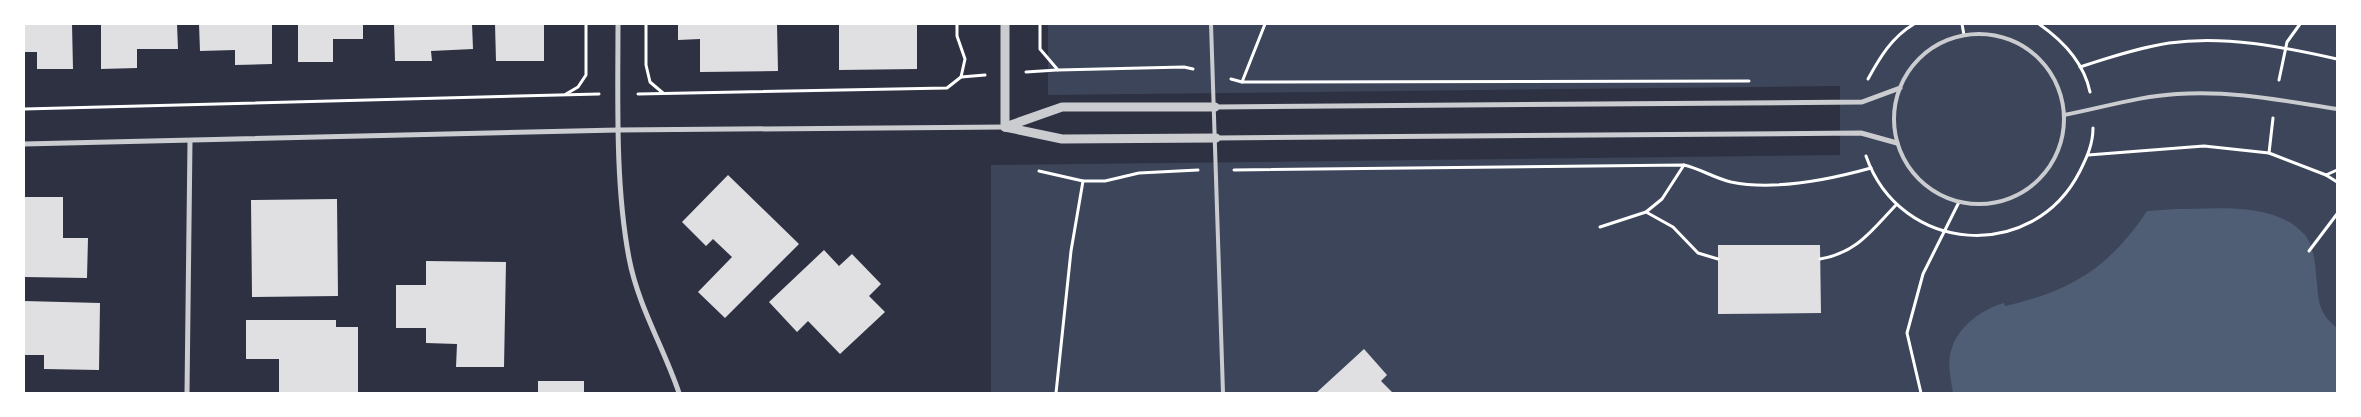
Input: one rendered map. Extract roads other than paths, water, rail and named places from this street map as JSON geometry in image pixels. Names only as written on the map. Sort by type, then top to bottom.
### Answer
[{"type":"street","points":[[618,24],[618,130],[624,219],[629,259],[640,298],[679,393]]},
{"type":"street","points":[[1005,24],[1005,127]]},
{"type":"street","points":[[1005,127],[1062,107],[1862,102],[1900,88]]},
{"type":"street","points":[[24,144],[618,130],[1005,127],[1062,139],[1861,133],[1897,142]]},
{"type":"street","points":[[187,393],[190,141]]},
{"type":"lane","points":[[1211,24],[1223,393]]},
{"type":"lane","points":[[1964,35],[1993,35],[2020,44],[2043,62],[2058,87],[2064,115],[2062,141],[2051,165],[2034,185],[2010,198],[1985,204],[1958,202],[1938,194],[1920,180],[1906,163],[1897,142],[1894,115],[1900,88],[1914,64],[1937,45],[1964,35]]},
{"type":"lane","points":[[2064,115],[2176,94],[2218,93],[2275,98],[2337,109]]}]
